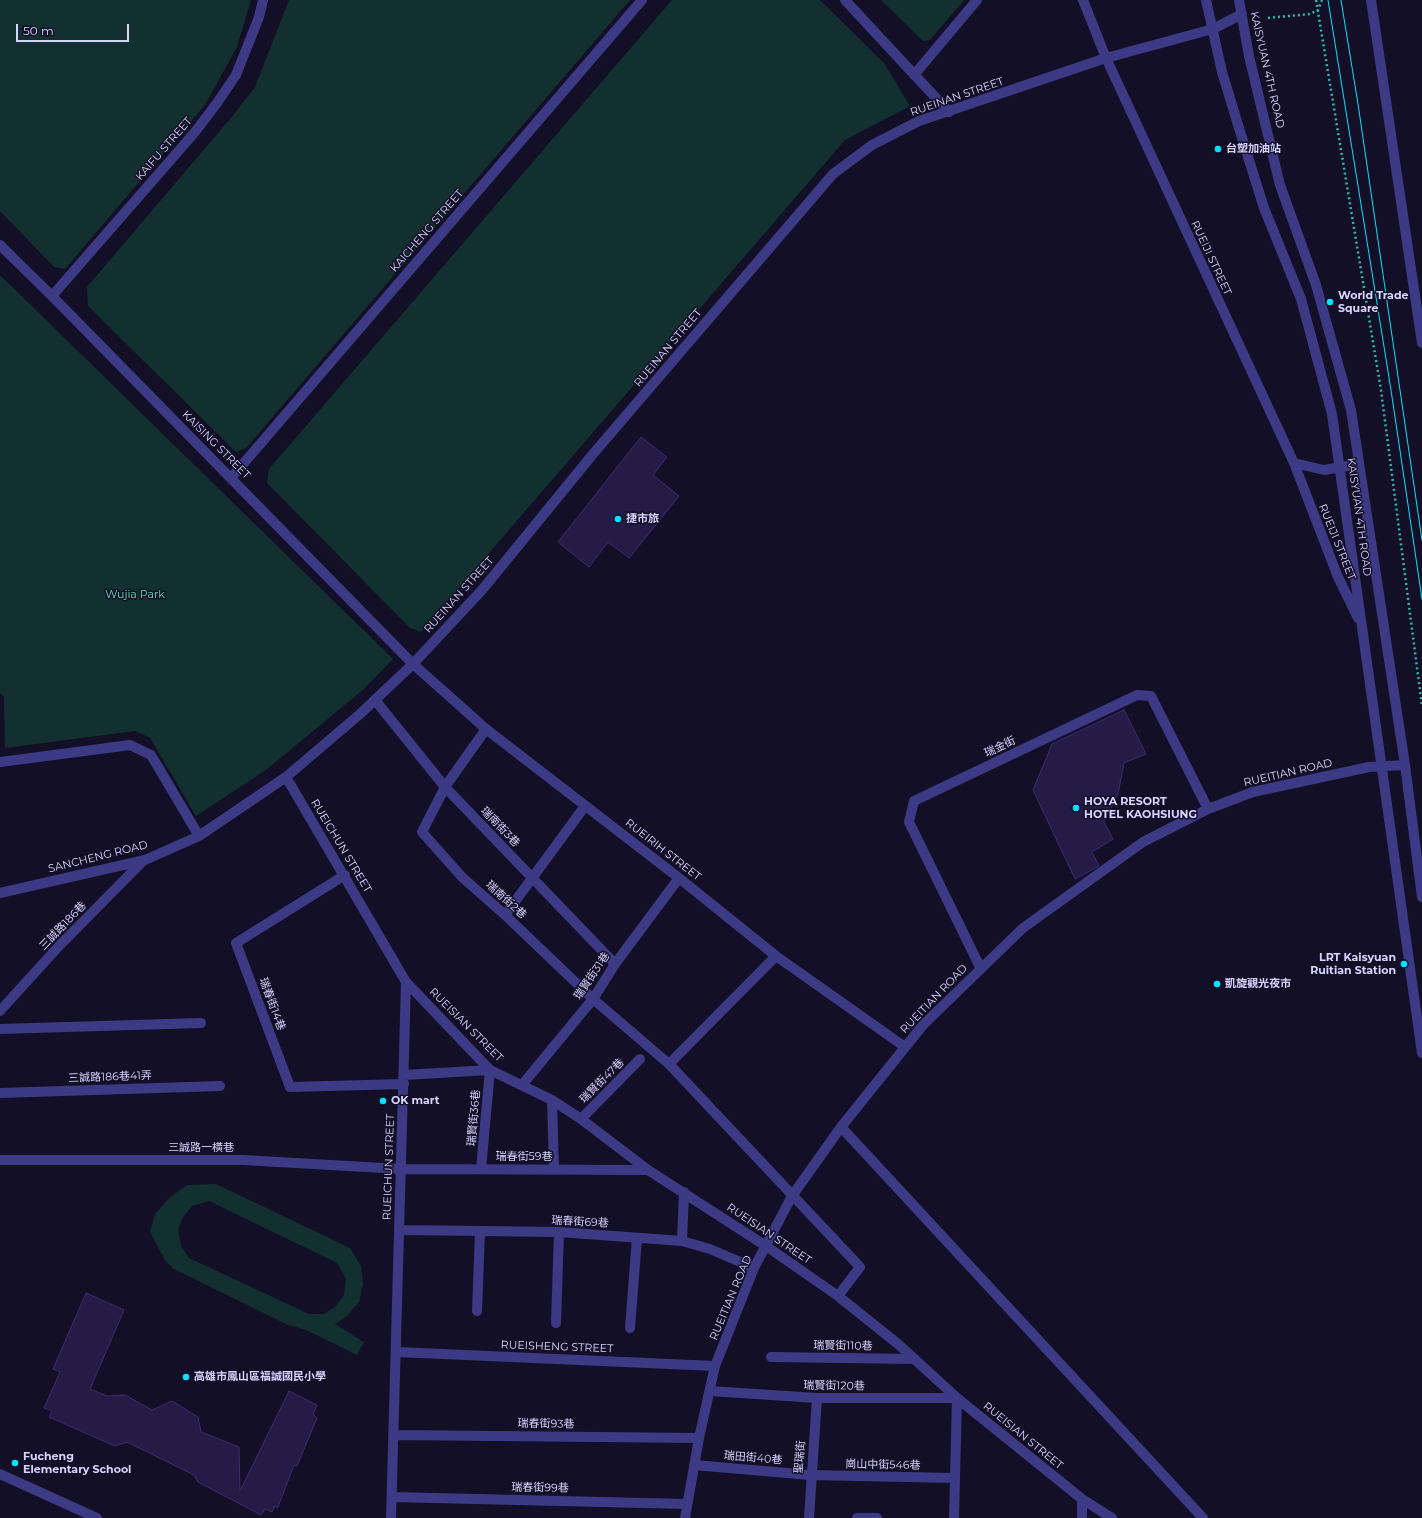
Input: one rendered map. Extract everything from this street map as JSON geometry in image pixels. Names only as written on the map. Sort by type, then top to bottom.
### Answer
[{"type":"street","name":"KAIFU STREET","points":[[52,296],[195,132],[217,103],[236,75],[259,17],[263,0]]},
{"type":"street","name":"KAICHENG STREET","points":[[231,478],[642,0]]},
{"type":"street","points":[[844,0],[949,112]]},
{"type":"street","points":[[914,75],[977,0]]},
{"type":"street","name":"RUEIJI STREET","points":[[1083,0],[1106,58],[1294,463],[1338,577],[1362,627]]},
{"type":"street","name":"KAISYUAN 4TH ROAD","points":[[1206,0],[1222,72],[1264,208],[1301,299],[1332,414],[1422,1053]]},
{"type":"street","name":"KAISYUAN 4TH ROAD","points":[[1239,0],[1249,56],[1280,184],[1316,285],[1351,410],[1405,765],[1422,897]]},
{"type":"street","points":[[1371,0],[1422,343]]},
{"type":"street","name":"RUEINAN STREET","points":[[199,836],[286,777],[375,700],[413,664],[482,590],[598,448],[833,174],[872,145],[919,120],[949,112],[1106,58],[1213,29],[1242,14]]},
{"type":"street","name":"KAISING STREET","points":[[0,246],[52,296],[413,664]]},
{"type":"street","points":[[1294,463],[1324,470],[1359,464]]},
{"type":"street","name":"RUEIRIH STREET","points":[[413,664],[486,729],[680,878],[776,956],[905,1047]]},
{"type":"street","name":"瑞金街","points":[[981,969],[909,822],[914,801],[1137,695],[1151,696],[1208,809]]},
{"type":"street","name":"瑞南街3巷","points":[[375,700],[446,787],[615,964]]},
{"type":"street","name":"瑞南街2巷","points":[[486,729],[446,787],[422,832],[462,877],[505,915],[593,999],[669,1064],[860,1267],[838,1296]]},
{"type":"street","points":[[0,762],[130,745],[151,755],[199,836]]},
{"type":"street","name":"RUEITIAN ROAD","points":[[685,1518],[699,1438],[715,1366],[754,1268],[792,1196],[841,1127],[923,1025],[1023,928],[1143,842],[1208,809],[1253,792],[1382,765],[1405,765]]},
{"type":"street","name":"RUEICHUN STREET","points":[[286,777],[345,875],[406,982],[397,1352],[391,1518]]},
{"type":"street","points":[[505,915],[533,879],[585,806]]},
{"type":"street","name":"SANCHENG ROAD","points":[[0,893],[145,860],[199,836]]},
{"type":"street","name":"三誠路186巷","points":[[0,1011],[59,946],[145,860]]},
{"type":"street","name":"瑞春街14巷","points":[[345,875],[236,943],[290,1087],[404,1080]]},
{"type":"street","name":"瑞賢街31巷","points":[[522,1085],[593,999],[615,964],[680,878]]},
{"type":"street","points":[[669,1064],[776,956]]},
{"type":"street","name":"RUEISIAN STREET","points":[[406,982],[490,1070],[552,1100],[648,1170],[766,1246],[838,1296],[915,1359],[958,1398],[1082,1499],[1112,1518]]},
{"type":"street","points":[[0,1029],[201,1023]]},
{"type":"street","name":"瑞賢街47巷","points":[[580,1119],[640,1059]]},
{"type":"street","points":[[404,1080],[490,1070]]},
{"type":"street","name":"瑞賢街36巷","points":[[481,1169],[490,1070]]},
{"type":"street","name":"三誠路186巷41弄","points":[[0,1093],[220,1086]]},
{"type":"street","points":[[552,1100],[554,1169]]},
{"type":"street","points":[[841,1127],[1203,1518]]},
{"type":"street","name":"三誠路一橫巷","points":[[0,1160],[243,1160],[401,1169]]},
{"type":"street","name":"瑞春街59巷","points":[[401,1169],[648,1170]]},
{"type":"street","points":[[682,1240],[684,1192]]},
{"type":"street","name":"瑞春街69巷","points":[[400,1230],[559,1232],[682,1240],[710,1249],[754,1268]]},
{"type":"street","points":[[477,1311],[480,1231]]},
{"type":"street","points":[[556,1323],[559,1232]]},
{"type":"street","points":[[630,1328],[637,1238]]},
{"type":"street","name":"RUEISHENG STREET","points":[[397,1352],[715,1366]]},
{"type":"street","name":"瑞賢街110巷","points":[[771,1357],[915,1359]]},
{"type":"street","name":"瑞賢街120巷","points":[[710,1391],[817,1398],[958,1398]]},
{"type":"street","name":"聖瑞街","points":[[809,1518],[810,1475],[817,1398]]},
{"type":"street","points":[[954,1518],[954,1478],[958,1398]]},
{"type":"street","name":"瑞春街93巷","points":[[394,1435],[699,1438]]},
{"type":"street","name":"瑞田街40巷","points":[[694,1465],[810,1475]]},
{"type":"street","points":[[0,1474],[97,1518]]},
{"type":"street","name":"崗山中街546巷","points":[[810,1475],[954,1478]]},
{"type":"street","name":"瑞春街99巷","points":[[392,1496],[688,1504]]},
{"type":"street","points":[[1082,1499],[1082,1518]]},
{"type":"street","points":[[857,1518],[877,1518]]},
{"type":"path","points":[[1316,0],[1381,390],[1422,706]]},
{"type":"path","points":[[1268,18],[1310,14],[1318,10],[1322,0]]},
{"type":"green space","points":[[0,0],[251,0],[237,47],[205,105],[65,269],[54,267],[0,211]]},
{"type":"green space","points":[[289,0],[630,0],[246,448],[236,452],[88,306],[87,287],[230,119],[255,87]]},
{"type":"green space","points":[[672,0],[820,0],[884,63],[910,106],[845,140],[421,632],[410,628],[267,483],[269,469]]},
{"type":"green space","points":[[881,0],[964,0],[930,40],[923,41]]},
{"type":"green space","name":"Wujia Park","points":[[0,275],[393,659],[364,689],[266,770],[196,816],[150,738],[135,731],[5,748],[4,697],[0,693]]},
{"type":"green space","points":[[216,1184],[350,1248],[361,1266],[363,1284],[359,1302],[347,1316],[335,1324],[364,1342],[357,1355],[306,1330],[288,1325],[174,1269],[165,1260],[150,1232],[155,1214],[169,1198],[187,1185]],"holes":[[[209,1201],[337,1263],[346,1279],[344,1295],[336,1306],[324,1314],[309,1314],[189,1258],[181,1246],[178,1230],[183,1217],[192,1206]]]},
{"type":"building","name":"捷市旅","points":[[641,437],[667,457],[653,475],[679,496],[629,558],[608,542],[589,567],[558,542]]},
{"type":"building","name":"HOYA RESORT HOTEL KAOHSIUNG","points":[[1124,710],[1146,754],[1124,763],[1118,794],[1104,822],[1113,839],[1092,852],[1099,866],[1075,879],[1033,790],[1052,744]]},
{"type":"building","points":[[86,1293],[124,1310],[90,1389],[107,1396],[125,1395],[152,1410],[172,1401],[198,1417],[201,1432],[239,1447],[240,1491],[289,1391],[317,1405],[313,1414],[317,1418],[297,1466],[294,1465],[278,1507],[274,1507],[272,1512],[265,1509],[261,1515],[198,1482],[194,1475],[127,1442],[115,1446],[49,1417],[52,1411],[44,1408],[60,1372],[53,1369]]},
{"type":"tram line","points":[[1328,0],[1391,390],[1422,599]]},
{"type":"tram line","points":[[1341,0],[1358,104],[1422,540]]},
{"type":"place","name":"台塑加油站","points":[[1218,149]]},
{"type":"place","name":"World Trade Square","points":[[1330,302]]},
{"type":"place","name":"捷市旅","points":[[618,519]]},
{"type":"place","name":"HOYA RESORT HOTEL KAOHSIUNG","points":[[1076,808]]},
{"type":"place","name":"LRT Kaisyuan Ruitian Station","points":[[1404,964]]},
{"type":"place","name":"凱旋觀光夜市","points":[[1217,984]]},
{"type":"place","name":"OK mart","points":[[383,1101]]},
{"type":"place","name":"高雄市鳳山區福誠國民小學","points":[[186,1377]]},
{"type":"place","name":"Fucheng Elementary School","points":[[15,1463]]}]
